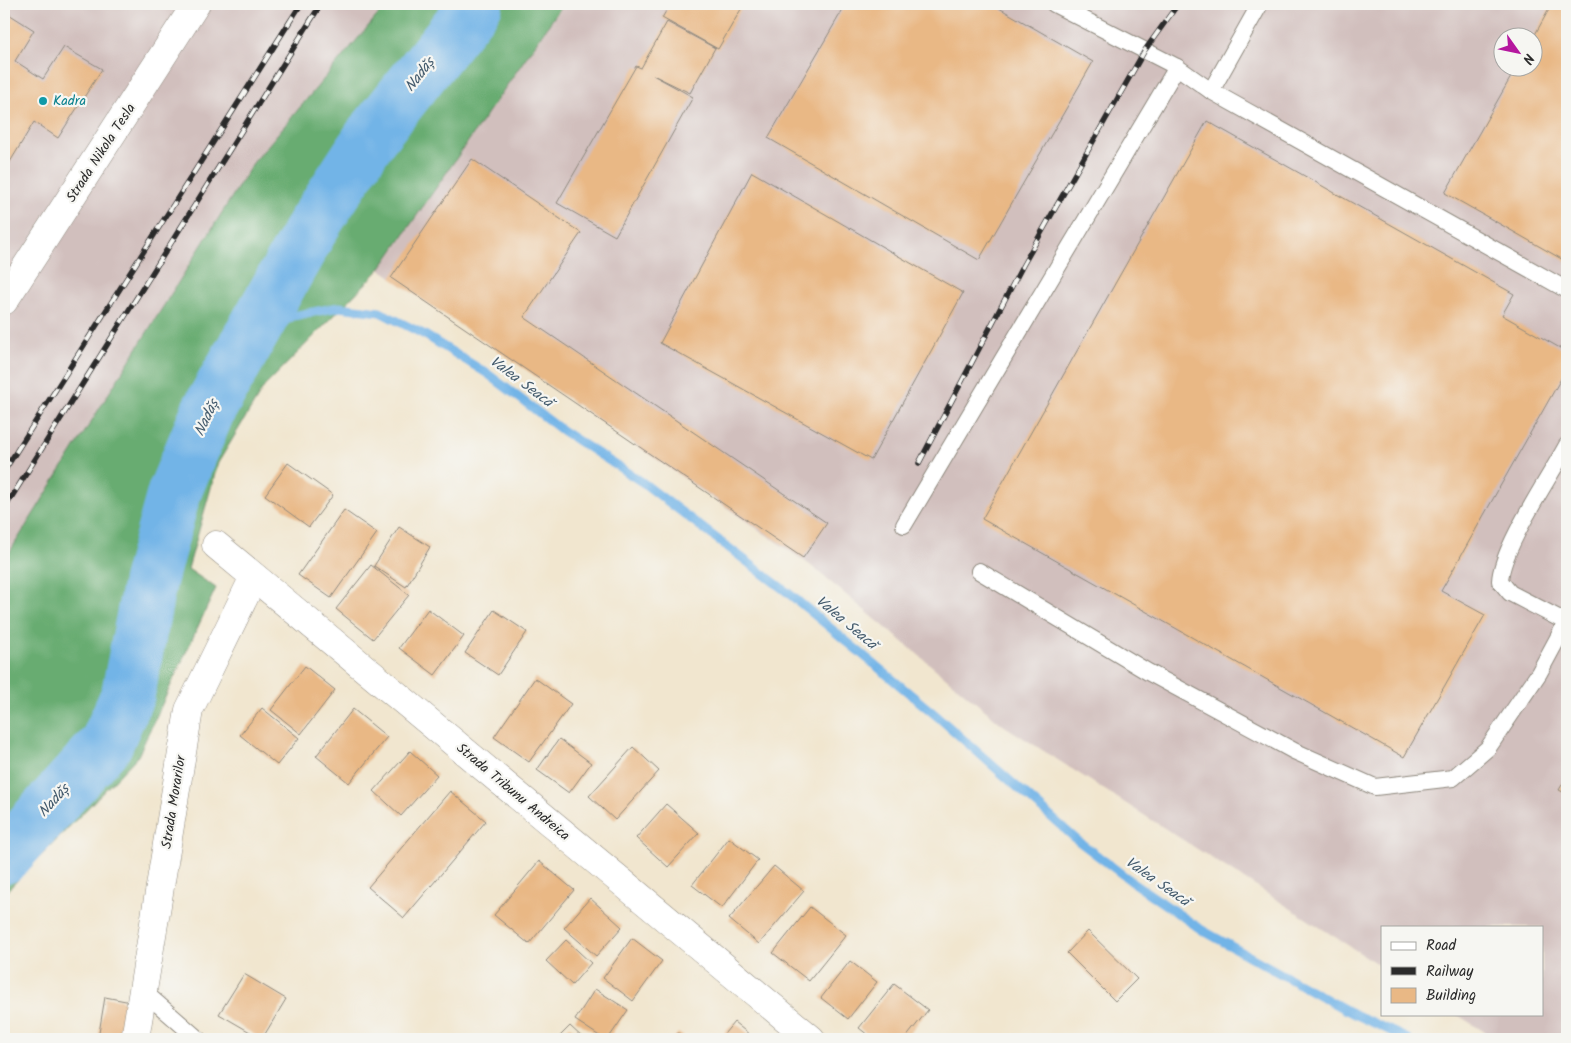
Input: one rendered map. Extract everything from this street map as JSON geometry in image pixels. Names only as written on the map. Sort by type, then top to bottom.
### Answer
[{"type":"street","name":"Strada Nikola Tesla","points":[[4,301],[196,4]]},
{"type":"street","name":"Strada Tribunu Andreica","points":[[216,545],[811,1039]]},
{"type":"street","name":"Strada Morarilor","points":[[135,1039],[189,710],[254,577]]},
{"type":"lane","points":[[1054,4],[1177,67],[1211,91],[1567,290]]},
{"type":"lane","points":[[1211,91],[1260,4]]},
{"type":"lane","points":[[904,525],[1177,67]]},
{"type":"lane","points":[[979,571],[1148,672],[1294,751],[1375,787],[1453,778],[1488,748],[1539,672],[1567,622],[1510,593],[1500,581],[1500,571],[1509,549],[1567,446]]},
{"type":"lane","points":[[143,991],[198,1039]]},
{"type":"shaded area","points":[[4,4],[387,4],[253,163],[4,561]]},
{"type":"shaded area","points":[[563,4],[1567,4],[1567,1039],[1496,1039],[1459,1016],[1544,1016],[1544,926],[1381,926],[1381,966],[1003,725],[810,565],[380,269]]},
{"type":"green space","points":[[387,4],[563,4],[380,269],[264,387],[218,463],[188,569],[216,588],[138,756],[4,894],[4,561],[253,163]]},
{"type":"building","points":[[670,4],[744,4],[718,49],[662,18]]},
{"type":"building","points":[[846,4],[992,4],[1093,62],[979,260],[768,138]]},
{"type":"building","points":[[1552,4],[1567,4],[1567,262],[1445,193],[1510,78],[1544,78],[1544,28],[1539,28]]},
{"type":"building","name":"Kadra","points":[[4,11],[34,30],[15,61],[43,79],[64,47],[102,69],[58,138],[34,122],[4,172]]},
{"type":"building","points":[[667,22],[715,48],[690,93],[653,75],[693,97],[615,236],[557,203],[636,66],[641,68]]},
{"type":"building","points":[[1207,121],[1514,294],[1502,315],[1567,352],[1567,368],[1441,591],[1485,615],[1404,757],[982,519]]},
{"type":"building","points":[[472,159],[581,233],[524,317],[827,523],[803,558],[391,278]]},
{"type":"building","points":[[752,172],[963,293],[871,460],[660,343]]},
{"type":"building","points":[[288,463],[333,495],[309,527],[265,495]]},
{"type":"building","points":[[344,510],[377,533],[331,598],[298,575]]},
{"type":"building","points":[[399,527],[430,547],[406,587],[374,566]]},
{"type":"building","points":[[371,565],[409,595],[373,639],[336,609]]},
{"type":"building","points":[[428,609],[464,636],[435,675],[399,648]]},
{"type":"building","points":[[494,610],[527,632],[498,675],[465,653]]},
{"type":"building","points":[[305,666],[335,690],[301,734],[271,710]]},
{"type":"building","points":[[535,678],[571,704],[529,762],[494,737]]},
{"type":"building","points":[[262,708],[299,738],[277,765],[240,735]]},
{"type":"building","points":[[353,709],[387,737],[349,783],[316,756]]},
{"type":"building","points":[[559,739],[591,763],[569,793],[537,770]]},
{"type":"building","points":[[633,747],[659,771],[615,820],[589,796]]},
{"type":"building","points":[[410,751],[437,775],[401,816],[374,791]]},
{"type":"building","points":[[1567,776],[1567,794],[1559,790]]},
{"type":"building","points":[[450,791],[486,821],[404,918],[368,887]]},
{"type":"building","points":[[666,804],[699,833],[668,867],[636,838]]},
{"type":"building","points":[[729,838],[758,860],[722,908],[692,885]]},
{"type":"building","points":[[539,861],[574,890],[529,944],[494,915]]},
{"type":"building","points":[[774,866],[804,891],[759,944],[729,919]]},
{"type":"building","points":[[590,898],[622,927],[596,956],[564,928]]},
{"type":"building","points":[[810,907],[846,935],[809,981],[773,953]]},
{"type":"building","points":[[1088,931],[1137,979],[1115,1001],[1067,953]]},
{"type":"building","points":[[632,938],[662,961],[633,1001],[603,978]]},
{"type":"building","points":[[566,940],[591,963],[572,985],[546,961]]},
{"type":"building","points":[[850,961],[877,982],[848,1019],[821,998]]},
{"type":"building","points":[[244,974],[286,999],[262,1039],[219,1014]]},
{"type":"building","points":[[894,984],[928,1010],[905,1039],[873,1039],[859,1028]]},
{"type":"building","points":[[595,989],[628,1010],[608,1039],[604,1039],[575,1020]]},
{"type":"building","points":[[105,997],[131,1002],[125,1039],[98,1039]]},
{"type":"building","points":[[734,1022],[755,1039],[720,1039]]},
{"type":"building","points":[[570,1026],[584,1039],[557,1039]]},
{"type":"building","points":[[678,1033],[687,1039],[673,1039]]},
{"type":"waterway","name":"Nadăș","points":[[4,857],[106,744],[128,694],[150,581],[174,493],[208,411],[314,224],[370,138],[476,4]]},
{"type":"waterway","name":"Valea Seacă","points":[[247,346],[293,316],[339,307],[380,312],[425,335],[488,374],[563,431],[642,482],[787,592],[938,717],[1077,840],[1135,884],[1202,930],[1346,1010],[1408,1039]]},
{"type":"railway","points":[[4,471],[301,4]]},
{"type":"railway","points":[[4,509],[321,4]]},
{"type":"railway","points":[[919,463],[1023,265],[1145,50],[1178,4]]},
{"type":"place","name":"Kadra","points":[[43,101]]}]
